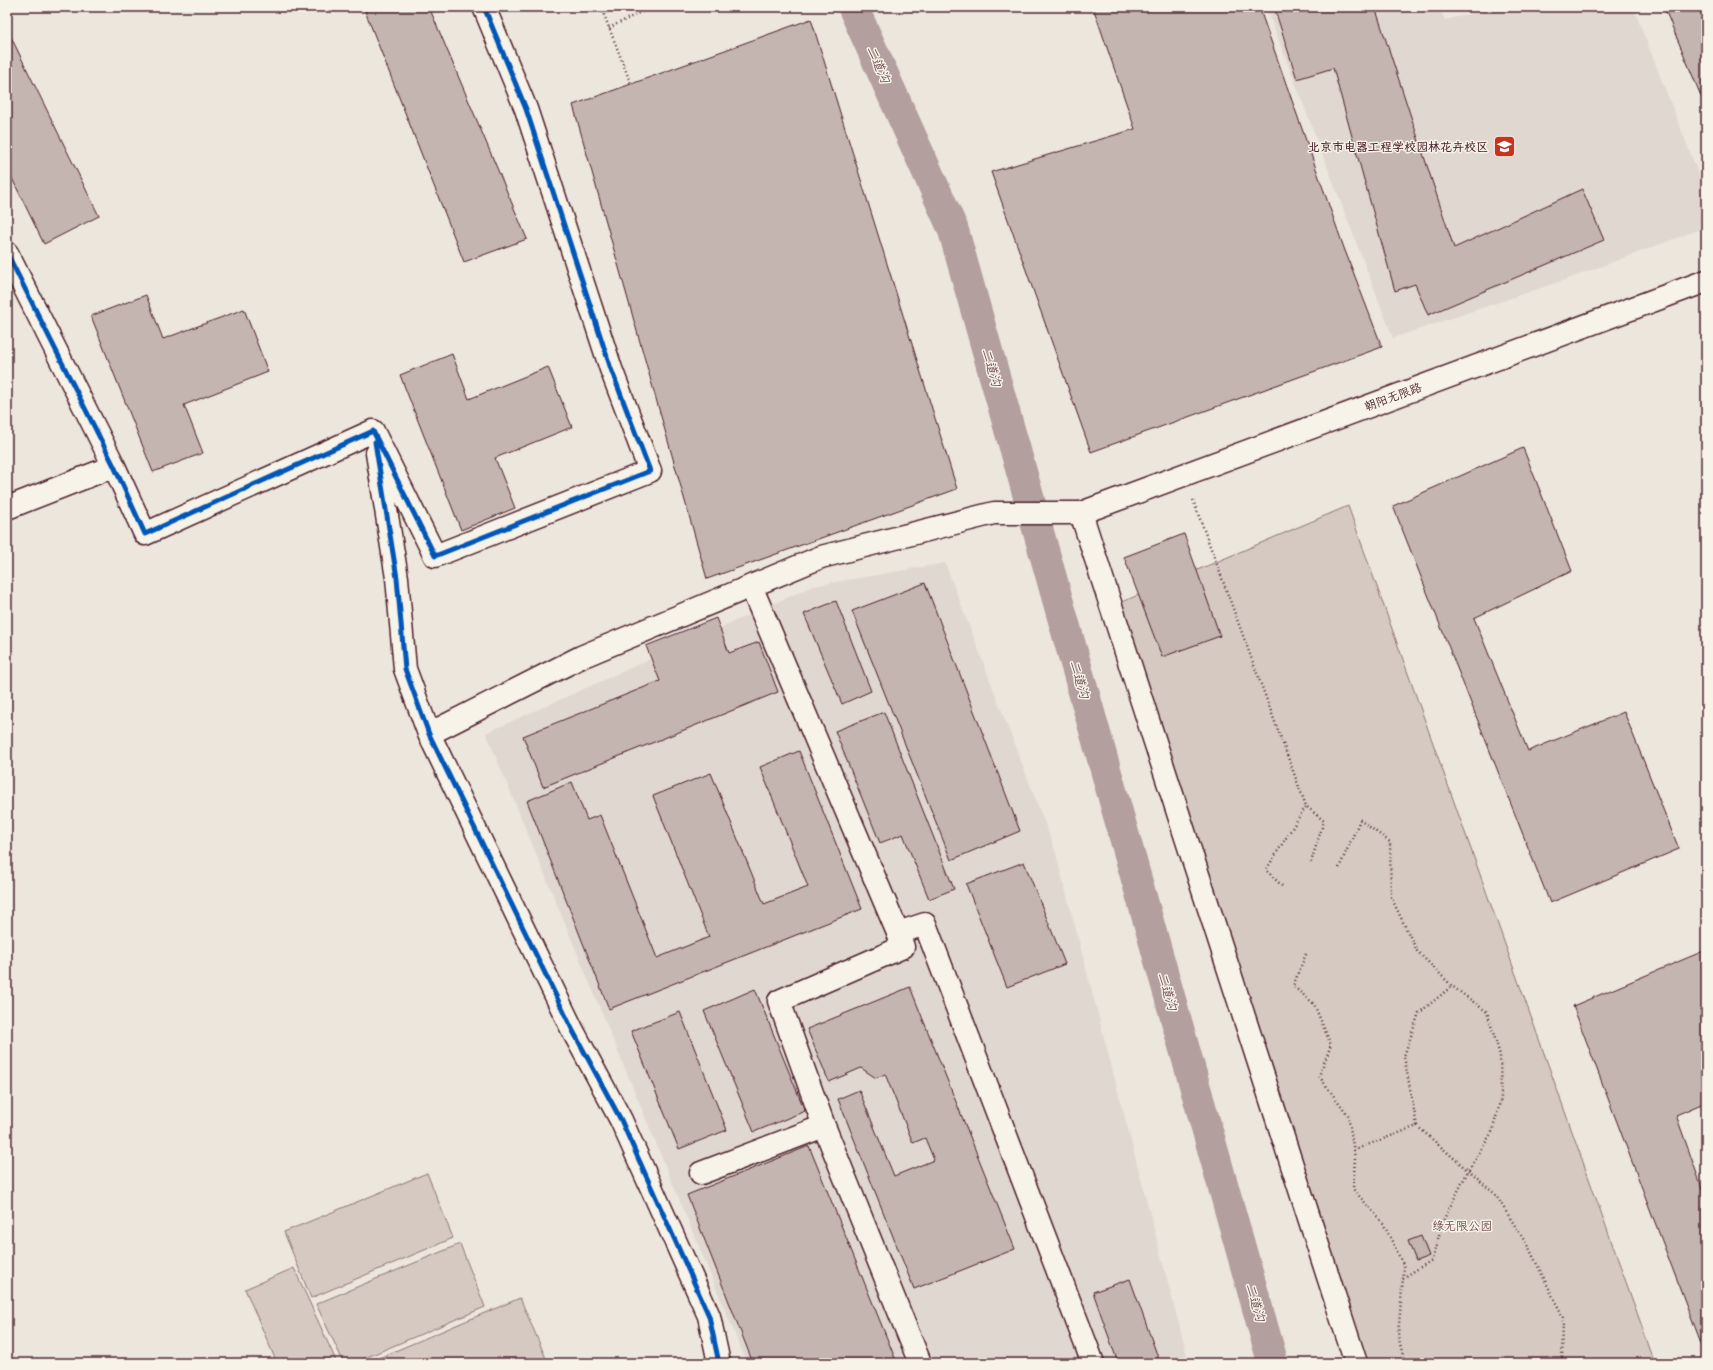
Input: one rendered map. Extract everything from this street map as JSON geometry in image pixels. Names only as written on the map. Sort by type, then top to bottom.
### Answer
[{"type":"street","points":[[373,431],[435,556],[650,471],[612,369],[526,109],[484,7]]},
{"type":"street","points":[[7,254],[114,466],[145,534],[373,431]]},
{"type":"street","name":"朝阳无限路","points":[[1080,513],[1706,280]]},
{"type":"street","points":[[373,431],[397,578],[405,669],[429,734],[573,1031],[621,1120],[709,1316],[719,1363]]},
{"type":"street","points":[[7,508],[114,466]]},
{"type":"street","points":[[429,734],[581,657],[821,557],[994,513],[1080,513],[1356,1363]]},
{"type":"street","points":[[751,586],[903,947],[779,1001],[824,1126],[920,1363]]},
{"type":"street","points":[[898,933],[925,924],[1094,1363]]},
{"type":"street","points":[[701,1173],[824,1126]]},
{"type":"path","points":[[601,7],[631,84]]},
{"type":"path","points":[[609,28],[651,7]]},
{"type":"path","points":[[1184,475],[1306,806],[1324,821],[1310,865]]},
{"type":"path","points":[[1282,886],[1266,870],[1306,806]]},
{"type":"path","points":[[1339,868],[1360,820],[1390,842],[1391,897],[1417,951],[1452,986],[1487,1012],[1500,1055],[1501,1099],[1492,1132],[1468,1172],[1444,1221],[1432,1260],[1402,1278]]},
{"type":"path","points":[[1306,954],[1293,986],[1314,1004],[1331,1045],[1319,1076],[1348,1115],[1354,1150],[1354,1190],[1383,1223],[1404,1266],[1398,1336],[1405,1363]]},
{"type":"path","points":[[1452,986],[1419,1013],[1404,1056],[1417,1126],[1495,1194],[1529,1248],[1563,1317],[1562,1363]]},
{"type":"path","points":[[1354,1150],[1417,1126]]},
{"type":"shaded area","name":"北京市电器工程学校园林花卉校区","points":[[1266,7],[1440,7],[1445,20],[1496,7],[1633,7],[1706,193],[1706,227],[1573,277],[1393,338]]},
{"type":"shaded area","points":[[945,563],[1055,850],[1189,1363],[747,1363],[486,733],[813,586]]},
{"type":"green space","name":"绿无限公园","points":[[1348,506],[1655,1363],[1365,1363],[1122,602]]},
{"type":"green space","points":[[427,1173],[453,1238],[311,1298],[284,1232]]},
{"type":"green space","points":[[460,1244],[485,1307],[353,1363],[344,1363],[316,1304]]},
{"type":"green space","points":[[294,1268],[337,1363],[277,1363],[245,1289]]},
{"type":"green space","points":[[520,1298],[548,1363],[367,1363]]},
{"type":"building","points":[[374,7],[429,7],[527,239],[464,262],[365,11]]},
{"type":"building","points":[[1093,7],[1259,7],[1344,248],[1382,347],[1091,452],[991,172],[1135,129]]},
{"type":"building","points":[[1285,7],[1375,7],[1454,248],[1582,189],[1604,240],[1428,315],[1415,284],[1395,291],[1333,68],[1297,79],[1275,10]]},
{"type":"building","points":[[1664,7],[1706,7],[1706,108]]},
{"type":"building","points":[[811,19],[957,489],[707,579],[573,105]]},
{"type":"building","points":[[7,29],[99,216],[44,244],[7,168]]},
{"type":"building","points":[[146,295],[163,339],[244,309],[268,372],[184,405],[203,453],[153,472],[91,316]]},
{"type":"building","points":[[452,354],[469,399],[548,367],[572,427],[495,458],[515,508],[461,530],[400,375]]},
{"type":"building","points":[[1523,448],[1572,571],[1474,618],[1528,751],[1624,712],[1679,849],[1550,903],[1393,506]]},
{"type":"building","points":[[1184,534],[1220,636],[1162,657],[1124,557]]},
{"type":"building","points":[[925,583],[1020,831],[951,860],[852,611]]},
{"type":"building","points":[[836,601],[871,691],[842,704],[804,614]]},
{"type":"building","points":[[716,618],[729,653],[759,642],[778,692],[543,787],[523,736],[660,681],[646,646]]},
{"type":"building","points":[[884,712],[954,889],[929,899],[903,834],[880,843],[835,731]]},
{"type":"building","points":[[799,751],[862,909],[609,1009],[527,801],[572,782],[587,820],[600,815],[657,958],[709,937],[653,796],[711,773],[764,904],[808,887],[760,767]]},
{"type":"building","points":[[1024,862],[1065,964],[1007,987],[966,884]]},
{"type":"building","points":[[1706,950],[1706,1102],[1676,1115],[1706,1199],[1706,1357],[1573,1006]]},
{"type":"building","points":[[910,987],[1015,1249],[914,1289],[838,1099],[859,1090],[894,1176],[934,1160],[925,1138],[913,1143],[885,1074],[876,1078],[861,1068],[829,1082],[807,1029]]},
{"type":"building","points":[[755,989],[805,1111],[754,1132],[704,1011]]},
{"type":"building","points":[[680,1012],[727,1130],[679,1149],[631,1031]]},
{"type":"building","points":[[809,1146],[897,1363],[753,1363],[687,1195]]},
{"type":"building","points":[[1421,1236],[1429,1256],[1416,1261],[1408,1241]]},
{"type":"building","points":[[1130,1279],[1160,1363],[1118,1363],[1093,1292]]},
{"type":"waterway","name":"二道沟","points":[[853,7],[953,229],[1273,1363]]},
{"type":"cycle path","points":[[7,253],[114,466],[145,534],[373,431],[435,556],[650,471],[611,369],[526,109],[484,7]]},
{"type":"cycle path","points":[[375,442],[397,578],[405,669],[429,734],[573,1031],[621,1120],[709,1316],[719,1363]]},
{"type":"place","name":"北京市电器工程学校园林花卉校区","points":[[1504,147]]}]
